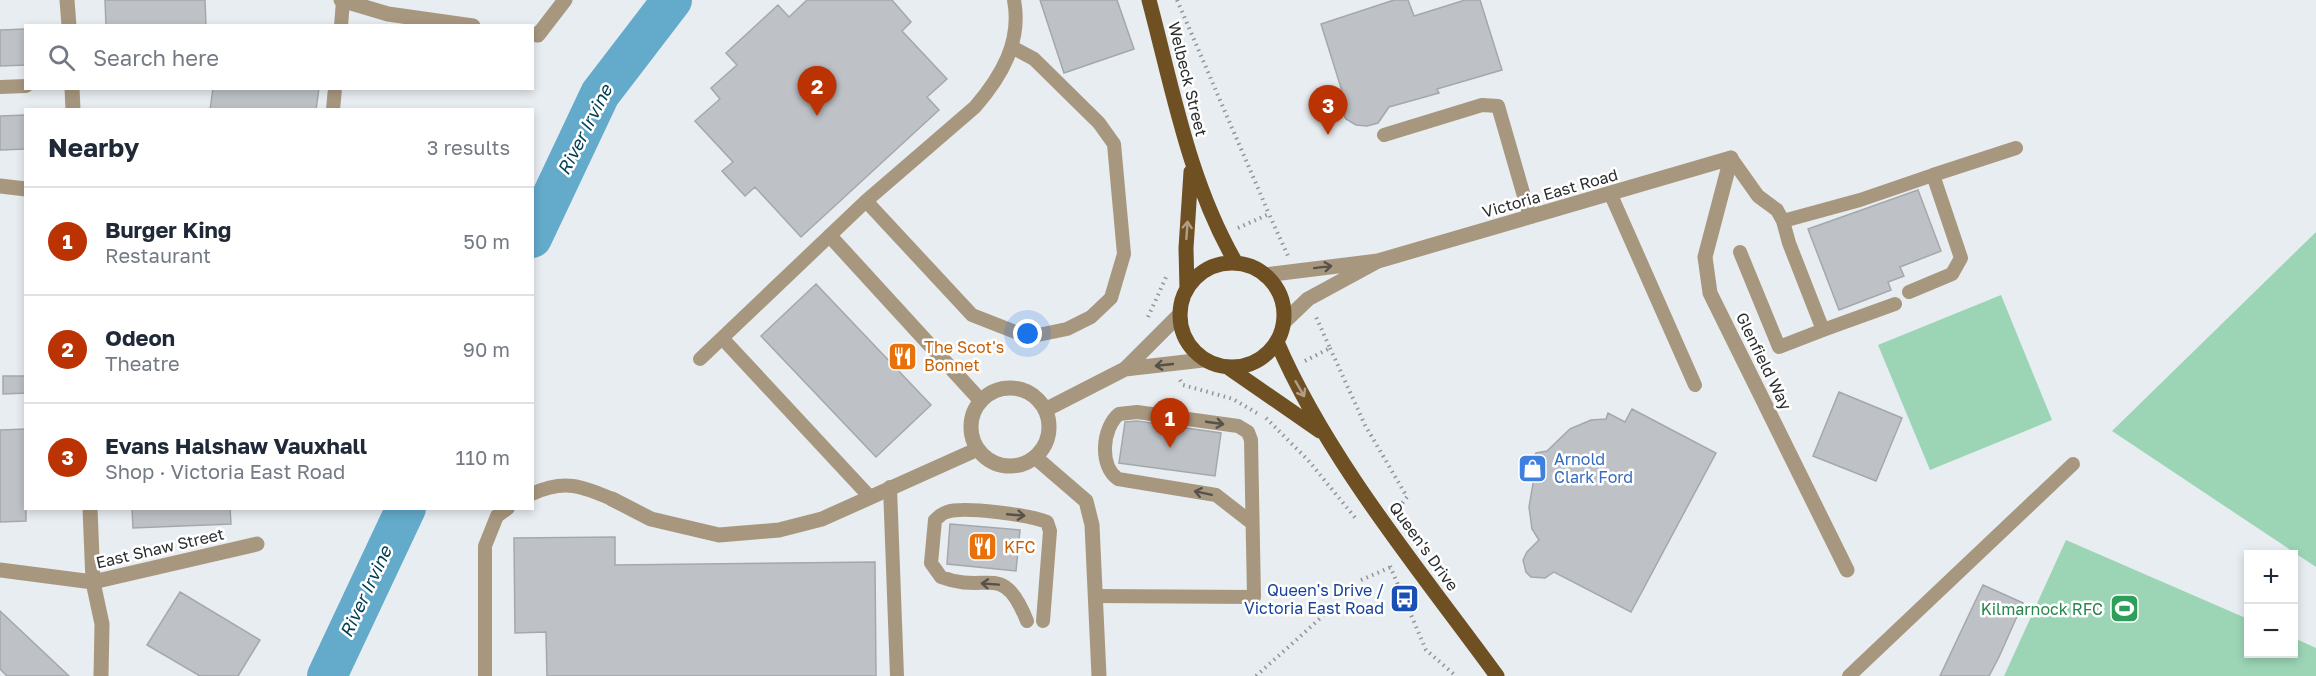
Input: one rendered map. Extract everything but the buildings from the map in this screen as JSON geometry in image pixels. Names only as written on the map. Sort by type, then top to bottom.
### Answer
[{"type":"main road","name":"Welbeck Street","points":[[1149,0],[1192,167],[1219,233],[1236,263]]},
{"type":"main road","name":"Welbeck Street","points":[[1186,288],[1186,248],[1192,167]]},
{"type":"main road","points":[[1236,263],[1251,267],[1265,275],[1281,296],[1284,322],[1277,342],[1257,362],[1229,368],[1203,360],[1190,348],[1182,332],[1179,315],[1186,288],[1207,269],[1221,264],[1236,263]]},
{"type":"main road","name":"Queen's Drive","points":[[1277,342],[1290,372],[1325,434],[1386,525],[1497,676]]},
{"type":"main road","name":"Queen's Drive","points":[[1229,368],[1325,434]]},
{"type":"street","points":[[67,0],[69,24]]},
{"type":"street","points":[[535,34],[565,0]]},
{"type":"street","points":[[342,1],[388,14],[459,24]]},
{"type":"street","points":[[72,90],[73,108]]},
{"type":"street","name":"Victoria East Road","points":[[1265,275],[1378,261],[1611,195],[1731,158]]},
{"type":"street","name":"Glenfield Way","points":[[1731,158],[1705,257],[1710,293],[1847,570]]},
{"type":"street","points":[[0,186],[24,189]]},
{"type":"street","points":[[830,236],[981,400]]},
{"type":"street","name":"Victoria East Road","points":[[1284,322],[1308,299],[1378,261]]},
{"type":"street","points":[[1045,410],[1125,369],[1157,334],[1179,315]]},
{"type":"street","points":[[1125,369],[1203,360]]},
{"type":"street","points":[[1015,388],[1028,392],[1045,410],[1048,422],[1048,435],[1035,457],[1011,466],[987,459],[978,449],[972,437],[971,424],[974,412],[981,400],[991,393],[1015,388]]},
{"type":"street","points":[[612,499],[651,519],[719,535],[779,530],[822,519],[978,449]]},
{"type":"street","points":[[1035,457],[1086,501],[1092,525],[1099,676]]},
{"type":"street","points":[[90,510],[93,582],[102,624],[100,676]]},
{"type":"street","name":"East Shaw Street","points":[[0,570],[93,582],[257,544]]},
{"type":"lane","points":[[700,359],[866,201],[975,107],[998,77],[1012,47],[1017,13],[1014,0]]},
{"type":"lane","points":[[341,24],[342,1]]},
{"type":"lane","points":[[866,201],[972,315],[1028,337],[1067,329],[1091,317],[1111,298],[1124,254],[1114,144],[1099,123],[1034,59],[1012,47]]},
{"type":"lane","points":[[0,87],[24,86]]},
{"type":"lane","points":[[333,108],[335,90]]},
{"type":"lane","points":[[1384,135],[1482,105],[1498,106],[1530,217]]},
{"type":"lane","points":[[1783,220],[1860,200],[2016,148]]},
{"type":"lane","points":[[1731,158],[1758,196],[1777,210],[1783,220],[1789,243],[1823,330]]},
{"type":"lane","points":[[1909,292],[1952,274],[1961,258],[1933,175]]},
{"type":"lane","points":[[1611,195],[1695,385]]},
{"type":"lane","points":[[1740,252],[1779,347],[1895,304]]},
{"type":"lane","points":[[722,338],[869,496]]},
{"type":"lane","points":[[1095,596],[1254,597],[1251,440],[1248,432],[1238,426],[1127,412],[1119,414],[1110,425],[1104,460],[1110,473],[1118,479],[1216,495],[1252,523]]},
{"type":"lane","points":[[1849,676],[2073,464]]},
{"type":"lane","points":[[534,493],[544,489],[577,484],[612,499]]},
{"type":"lane","points":[[890,487],[897,676]]},
{"type":"lane","points":[[485,676],[485,546],[497,516],[505,510]]},
{"type":"lane","points":[[1027,621],[1018,597],[1005,585],[941,578],[930,563],[935,520],[945,512],[958,510],[1034,517],[1047,522],[1050,531],[1043,621]]},
{"type":"path","points":[[1177,0],[1269,214],[1296,270]]},
{"type":"path","points":[[1219,233],[1269,214]]},
{"type":"path","points":[[1157,334],[1148,318],[1167,275],[1170,252],[1186,248]]},
{"type":"path","points":[[1308,299],[1365,425],[1407,497],[1386,525],[1356,520]]},
{"type":"path","points":[[1290,372],[1330,348]]},
{"type":"path","points":[[1172,364],[1183,385],[1233,399],[1266,419],[1308,460],[1363,529]]},
{"type":"path","points":[[1233,399],[1257,386]]},
{"type":"path","points":[[1384,558],[1426,650],[1456,676]]},
{"type":"path","points":[[1361,580],[1390,567]]},
{"type":"path","points":[[1256,676],[1325,614]]},
{"type":"green space","points":[[2316,232],[2316,567],[2298,555],[2298,550],[2290,550],[2112,431]]},
{"type":"green space","points":[[2001,295],[2052,420],[1930,470],[1878,345]]},
{"type":"green space","points":[[2066,540],[2244,617],[2244,658],[2298,658],[2298,640],[2316,648],[2316,676],[2004,676]]},
{"type":"waterway","name":"River Irvine","points":[[534,234],[600,94],[672,0]]},
{"type":"waterway","name":"River Irvine","points":[[327,676],[405,510]]},
{"type":"place","name":"Odeon","points":[[817,116]]},
{"type":"place","name":"Evans Halshaw Vauxhall","points":[[1328,135]]},
{"type":"place","name":"The Scot's Bonnet","points":[[903,356]]},
{"type":"place","name":"Burger King","points":[[1170,448]]},
{"type":"place","name":"Arnold Clark Ford","points":[[1533,468]]},
{"type":"place","name":"KFC","points":[[983,547]]},
{"type":"place","name":"Queen's Drive / Victoria East Road","points":[[1405,599]]},
{"type":"place","name":"Kilmarnock RFC","points":[[2124,609]]}]
